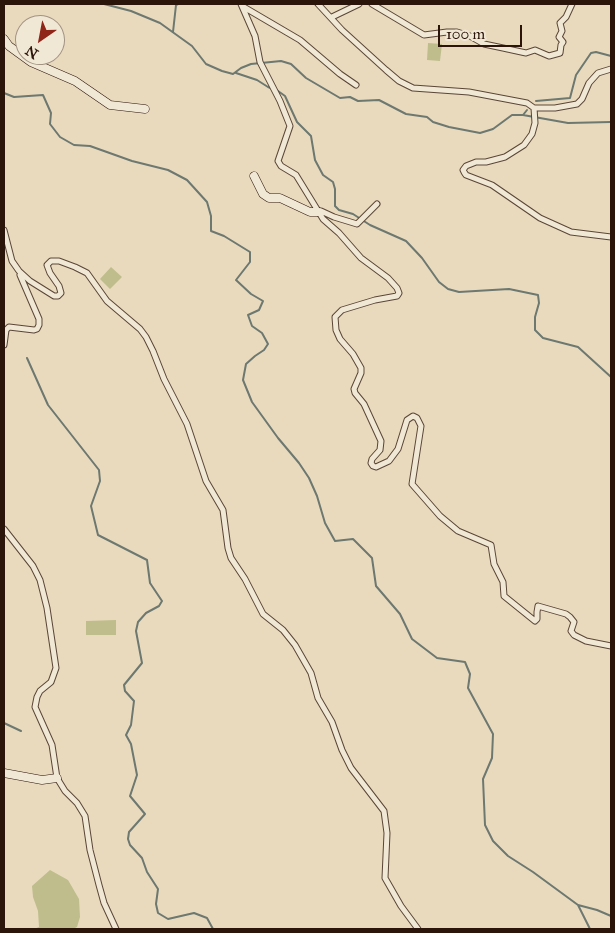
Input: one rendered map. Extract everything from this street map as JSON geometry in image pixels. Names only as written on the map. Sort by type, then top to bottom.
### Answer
[{"type":"street","points":[[318,4],[342,30],[386,70],[413,88],[469,92],[527,103],[534,108],[555,108],[577,104],[582,99],[593,77],[603,70],[611,69]]},
{"type":"street","points":[[332,17],[359,4]]},
{"type":"street","points":[[372,4],[424,35],[457,32],[483,43],[526,53],[535,50],[549,56],[560,53],[563,42],[559,37],[562,31],[560,22],[566,17],[572,4]]},
{"type":"street","points":[[241,5],[255,36],[261,62],[280,100],[290,126],[278,161],[281,166],[296,175],[319,212],[361,258],[397,288],[398,293],[394,297],[375,300],[342,310],[335,317],[336,330],[340,339],[353,354],[360,368],[361,374],[354,389],[355,393],[364,404],[381,441],[380,450],[371,463],[373,466],[379,466],[389,462],[398,448],[407,420],[413,416],[417,418],[421,426],[412,484],[440,516],[458,531],[491,545],[494,564],[504,582],[504,596],[524,611],[531,620],[535,621],[537,619],[537,608],[542,606],[570,616],[574,622],[571,631],[574,635],[586,641],[611,646]]},
{"type":"street","points":[[241,5],[300,40],[356,85]]},
{"type":"street","points":[[4,39],[9,46],[31,62],[75,81],[110,105],[145,110]]},
{"type":"street","points":[[534,108],[535,120],[531,138],[524,145],[505,157],[486,162],[476,162],[466,166],[463,170],[464,172],[466,175],[492,185],[540,218],[571,232],[611,237]]},
{"type":"street","points":[[254,176],[263,194],[269,198],[280,198],[310,212],[319,212],[321,210],[334,217],[357,224],[377,204]]},
{"type":"street","points":[[4,230],[12,261],[19,271],[39,319],[38,328],[34,330],[8,327],[4,345]]},
{"type":"street","points":[[19,271],[30,281],[54,296],[58,296],[61,293],[59,286],[48,270],[47,265],[51,261],[59,261],[87,273],[107,300],[140,329],[146,337],[164,379],[187,424],[206,481],[223,510],[231,558],[245,579],[258,608],[283,630],[306,663],[318,698],[332,722],[348,762],[384,811],[387,832],[385,878],[401,906],[418,929]]},
{"type":"street","points":[[4,530],[32,566],[40,580],[47,608],[56,668],[51,682],[40,691],[35,707],[52,745],[57,778],[85,816],[91,854],[101,894],[116,929]]},
{"type":"street","points":[[4,773],[42,780],[57,778]]},
{"type":"shaded area","points":[[428,43],[442,44],[440,61],[427,60]]},
{"type":"shaded area","points":[[111,267],[122,277],[110,289],[100,279]]},
{"type":"shaded area","points":[[116,620],[116,635],[86,635],[86,621]]},
{"type":"shaded area","points":[[50,870],[68,880],[79,899],[80,917],[77,927],[73,929],[34,929],[39,927],[38,911],[33,897],[32,886]]},
{"type":"waterway","points":[[104,4],[131,11],[160,23],[192,46],[206,64],[222,71],[233,74],[251,64],[281,61],[291,64],[306,78],[340,98],[350,97],[358,101],[379,100],[406,114],[427,117],[433,122],[449,127],[480,133],[493,129],[512,115],[523,115],[568,123],[611,122]]},
{"type":"waterway","points":[[173,32],[176,5],[178,4]]},
{"type":"waterway","points":[[536,101],[570,98],[576,75],[591,53],[596,52],[611,56]]},
{"type":"waterway","points":[[236,73],[257,80],[285,96],[297,122],[311,136],[315,160],[323,175],[333,182],[335,206],[339,210],[353,214],[370,225],[406,241],[422,258],[439,282],[448,289],[459,292],[509,289],[538,295],[539,303],[535,317],[535,330],[543,338],[578,347],[611,377]]},
{"type":"waterway","points":[[4,93],[14,97],[43,95],[51,113],[50,124],[60,137],[74,145],[90,146],[132,161],[168,170],[187,180],[207,202],[211,216],[211,231],[224,236],[250,252],[250,262],[236,280],[251,294],[263,301],[259,310],[248,315],[252,326],[262,333],[268,344],[264,350],[246,364],[243,380],[252,402],[309,478],[317,496],[325,523],[335,541],[353,539],[372,558],[376,586],[400,614],[412,639],[437,658],[465,662],[470,674],[468,688],[493,734],[492,758],[483,779],[485,825],[493,841],[508,856],[578,905],[590,929]]},
{"type":"waterway","points":[[523,115],[527,110]]},
{"type":"waterway","points":[[27,358],[48,405],[99,470],[100,481],[91,506],[98,535],[147,560],[150,583],[162,601],[159,606],[146,613],[138,622],[136,631],[142,663],[124,685],[125,691],[134,701],[131,725],[126,735],[131,744],[137,775],[130,796],[145,814],[129,832],[128,839],[130,845],[142,858],[147,872],[158,889],[156,904],[158,913],[168,919],[194,913],[207,918],[213,929]]},
{"type":"waterway","points":[[4,723],[21,731]]},
{"type":"waterway","points":[[578,905],[611,916]]}]
